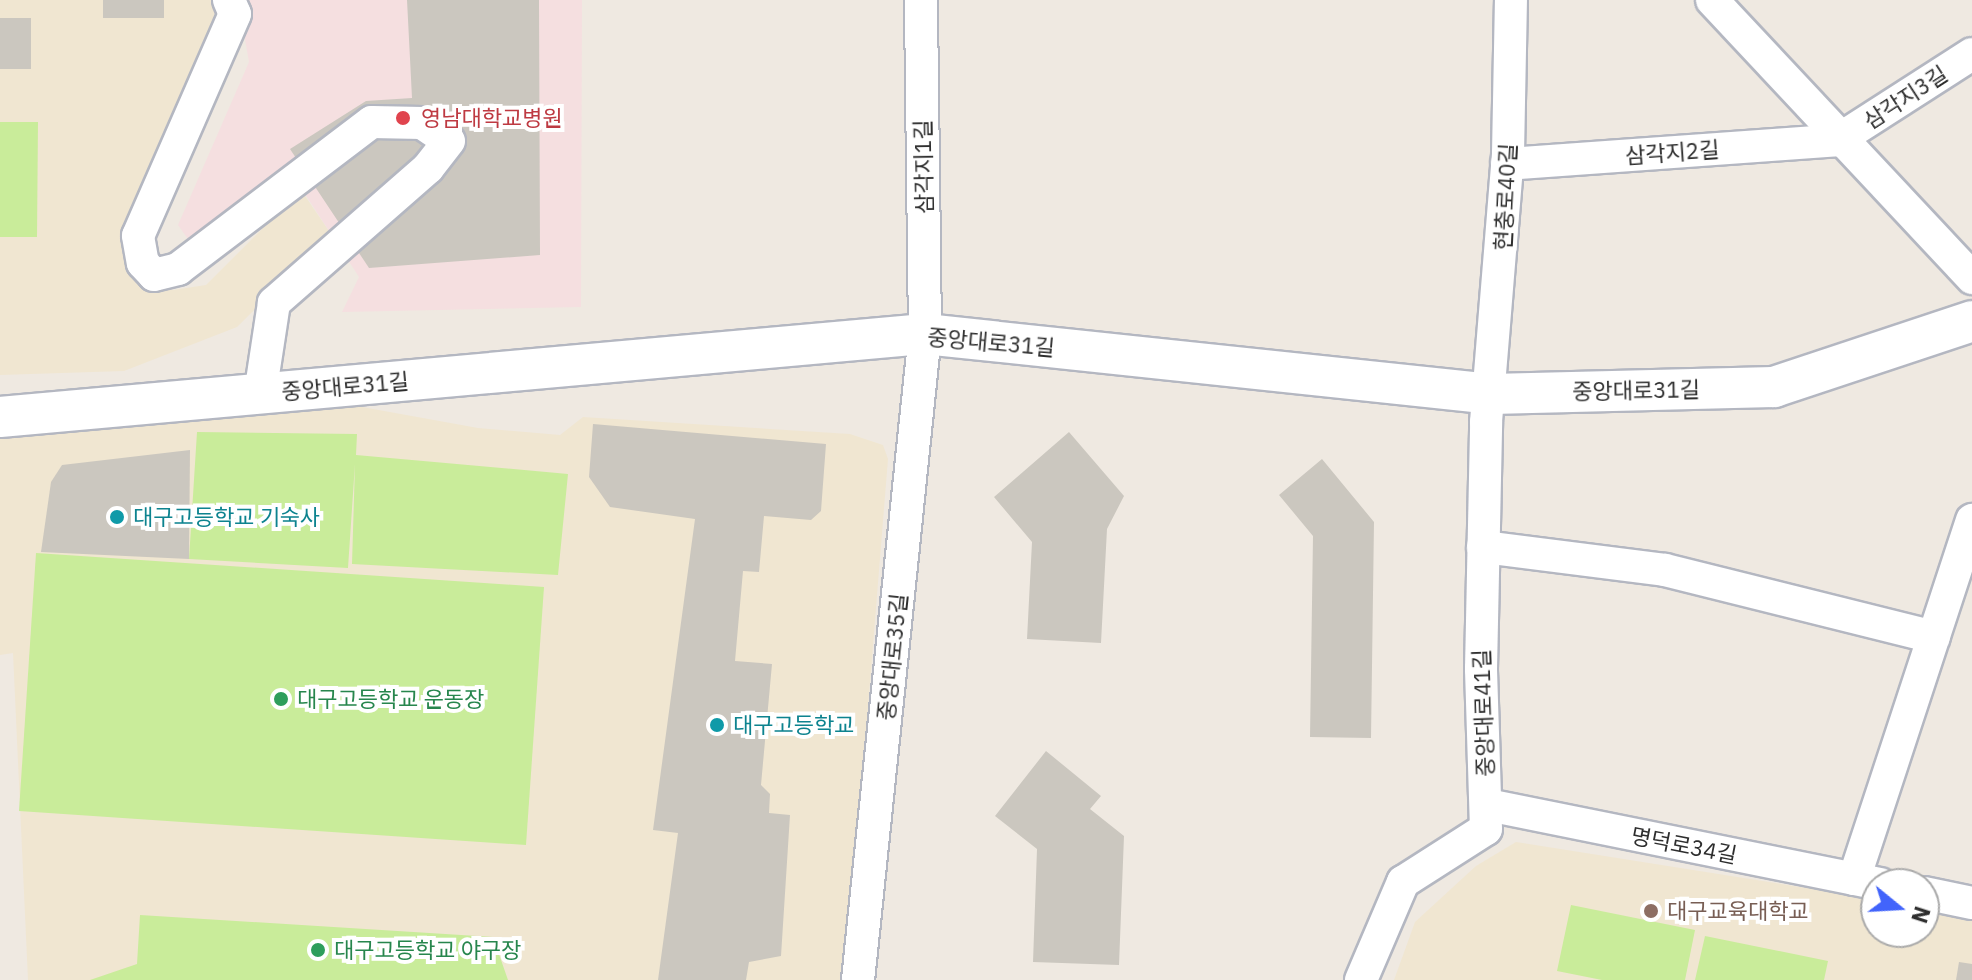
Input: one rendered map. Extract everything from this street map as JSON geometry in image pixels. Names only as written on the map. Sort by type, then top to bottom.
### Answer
[{"type":"street","points":[[229,0],[235,14],[138,236],[143,263],[154,275],[178,269],[372,122],[422,123],[449,141],[428,168],[274,303],[260,394]]},
{"type":"street","name":"삼각지1길","points":[[921,0],[925,334]]},
{"type":"street","name":"현충로40길","points":[[1491,394],[1507,164],[1511,0]]},
{"type":"street","points":[[1712,0],[1838,140],[1972,278]]},
{"type":"street","name":"삼각지3길","points":[[1838,140],[1972,54]]},
{"type":"street","name":"삼각지2길","points":[[1507,164],[1838,140]]},
{"type":"street","name":"중앙대로31길","points":[[0,417],[925,334],[1491,394],[1774,387],[1972,321]]},
{"type":"street","name":"중앙대로35길","points":[[858,980],[925,334]]},
{"type":"street","name":"중앙대로41길","points":[[1361,980],[1403,882],[1486,829],[1488,805],[1481,760],[1483,547],[1491,394]]},
{"type":"street","points":[[1871,868],[1934,637],[1972,520]]},
{"type":"street","points":[[1483,547],[1665,570],[1934,637]]},
{"type":"street","name":"명덕로34길","points":[[1488,805],[1860,880]]},
{"type":"street","points":[[1940,896],[1972,903]]},
{"type":"shaded area","points":[[0,0],[222,0],[229,13],[129,241],[149,283],[173,290],[206,285],[301,190],[331,234],[237,327],[124,371],[0,375]]},
{"type":"shaded area","name":"영남대학교병원","points":[[238,0],[582,0],[581,307],[342,312],[359,277],[292,174],[195,249],[178,225],[249,62]]},
{"type":"shaded area","points":[[340,403],[478,428],[560,435],[583,417],[850,434],[883,445],[888,459],[846,980],[28,980],[13,653],[0,655],[0,429],[26,423],[154,425],[240,405]]},
{"type":"shaded area","name":"대구교육대학교","points":[[1516,842],[1860,896],[1860,948],[1940,948],[1940,909],[1972,914],[1972,980],[1394,980],[1415,922],[1476,866]]},
{"type":"green space","points":[[0,122],[38,122],[37,237],[0,237]]},
{"type":"green space","points":[[197,432],[357,434],[356,455],[568,474],[558,575],[352,564],[355,464],[348,568],[189,559]]},
{"type":"green space","name":"대구고등학교 운동장","points":[[36,553],[544,587],[526,845],[19,811]]},
{"type":"green space","points":[[1571,905],[1695,930],[1685,980],[1602,980],[1557,971]]},
{"type":"green space","name":"대구고등학교 야구장","points":[[140,915],[493,937],[508,980],[90,980],[137,964]]},
{"type":"green space","points":[[1705,936],[1828,961],[1824,980],[1695,980]]},
{"type":"building","points":[[103,0],[164,0],[164,18],[103,18]]},
{"type":"building","points":[[407,0],[539,0],[540,255],[369,268],[290,149],[366,101],[412,98]]},
{"type":"building","points":[[0,18],[31,18],[31,69],[0,69]]},
{"type":"building","name":"대구고등학교","points":[[593,424],[826,444],[821,511],[811,520],[764,516],[759,572],[743,571],[735,661],[772,664],[761,785],[770,794],[769,813],[790,815],[781,956],[749,962],[746,980],[658,980],[678,833],[653,830],[695,519],[610,507],[589,477]]},
{"type":"building","points":[[1069,432],[1124,496],[1107,529],[1101,643],[1027,639],[1032,542],[994,497]]},
{"type":"building","name":"대구고등학교 기숙사","points":[[190,450],[189,559],[41,552],[51,482],[62,465]]},
{"type":"building","points":[[1322,459],[1374,522],[1371,738],[1310,737],[1313,536],[1279,495]]},
{"type":"building","points":[[1046,751],[1101,796],[1090,809],[1124,836],[1119,965],[1033,962],[1037,849],[995,816]]},
{"type":"building","points":[[1959,962],[1972,964],[1972,980],[1956,980]]},
{"type":"place","name":"영남대학교병원","points":[[403,118]]},
{"type":"place","name":"대구고등학교 기숙사","points":[[117,517]]},
{"type":"place","name":"대구고등학교 운동장","points":[[281,699]]},
{"type":"place","name":"대구고등학교","points":[[717,725]]},
{"type":"place","name":"대구교육대학교","points":[[1651,911]]},
{"type":"place","name":"대구고등학교 야구장","points":[[318,950]]}]
